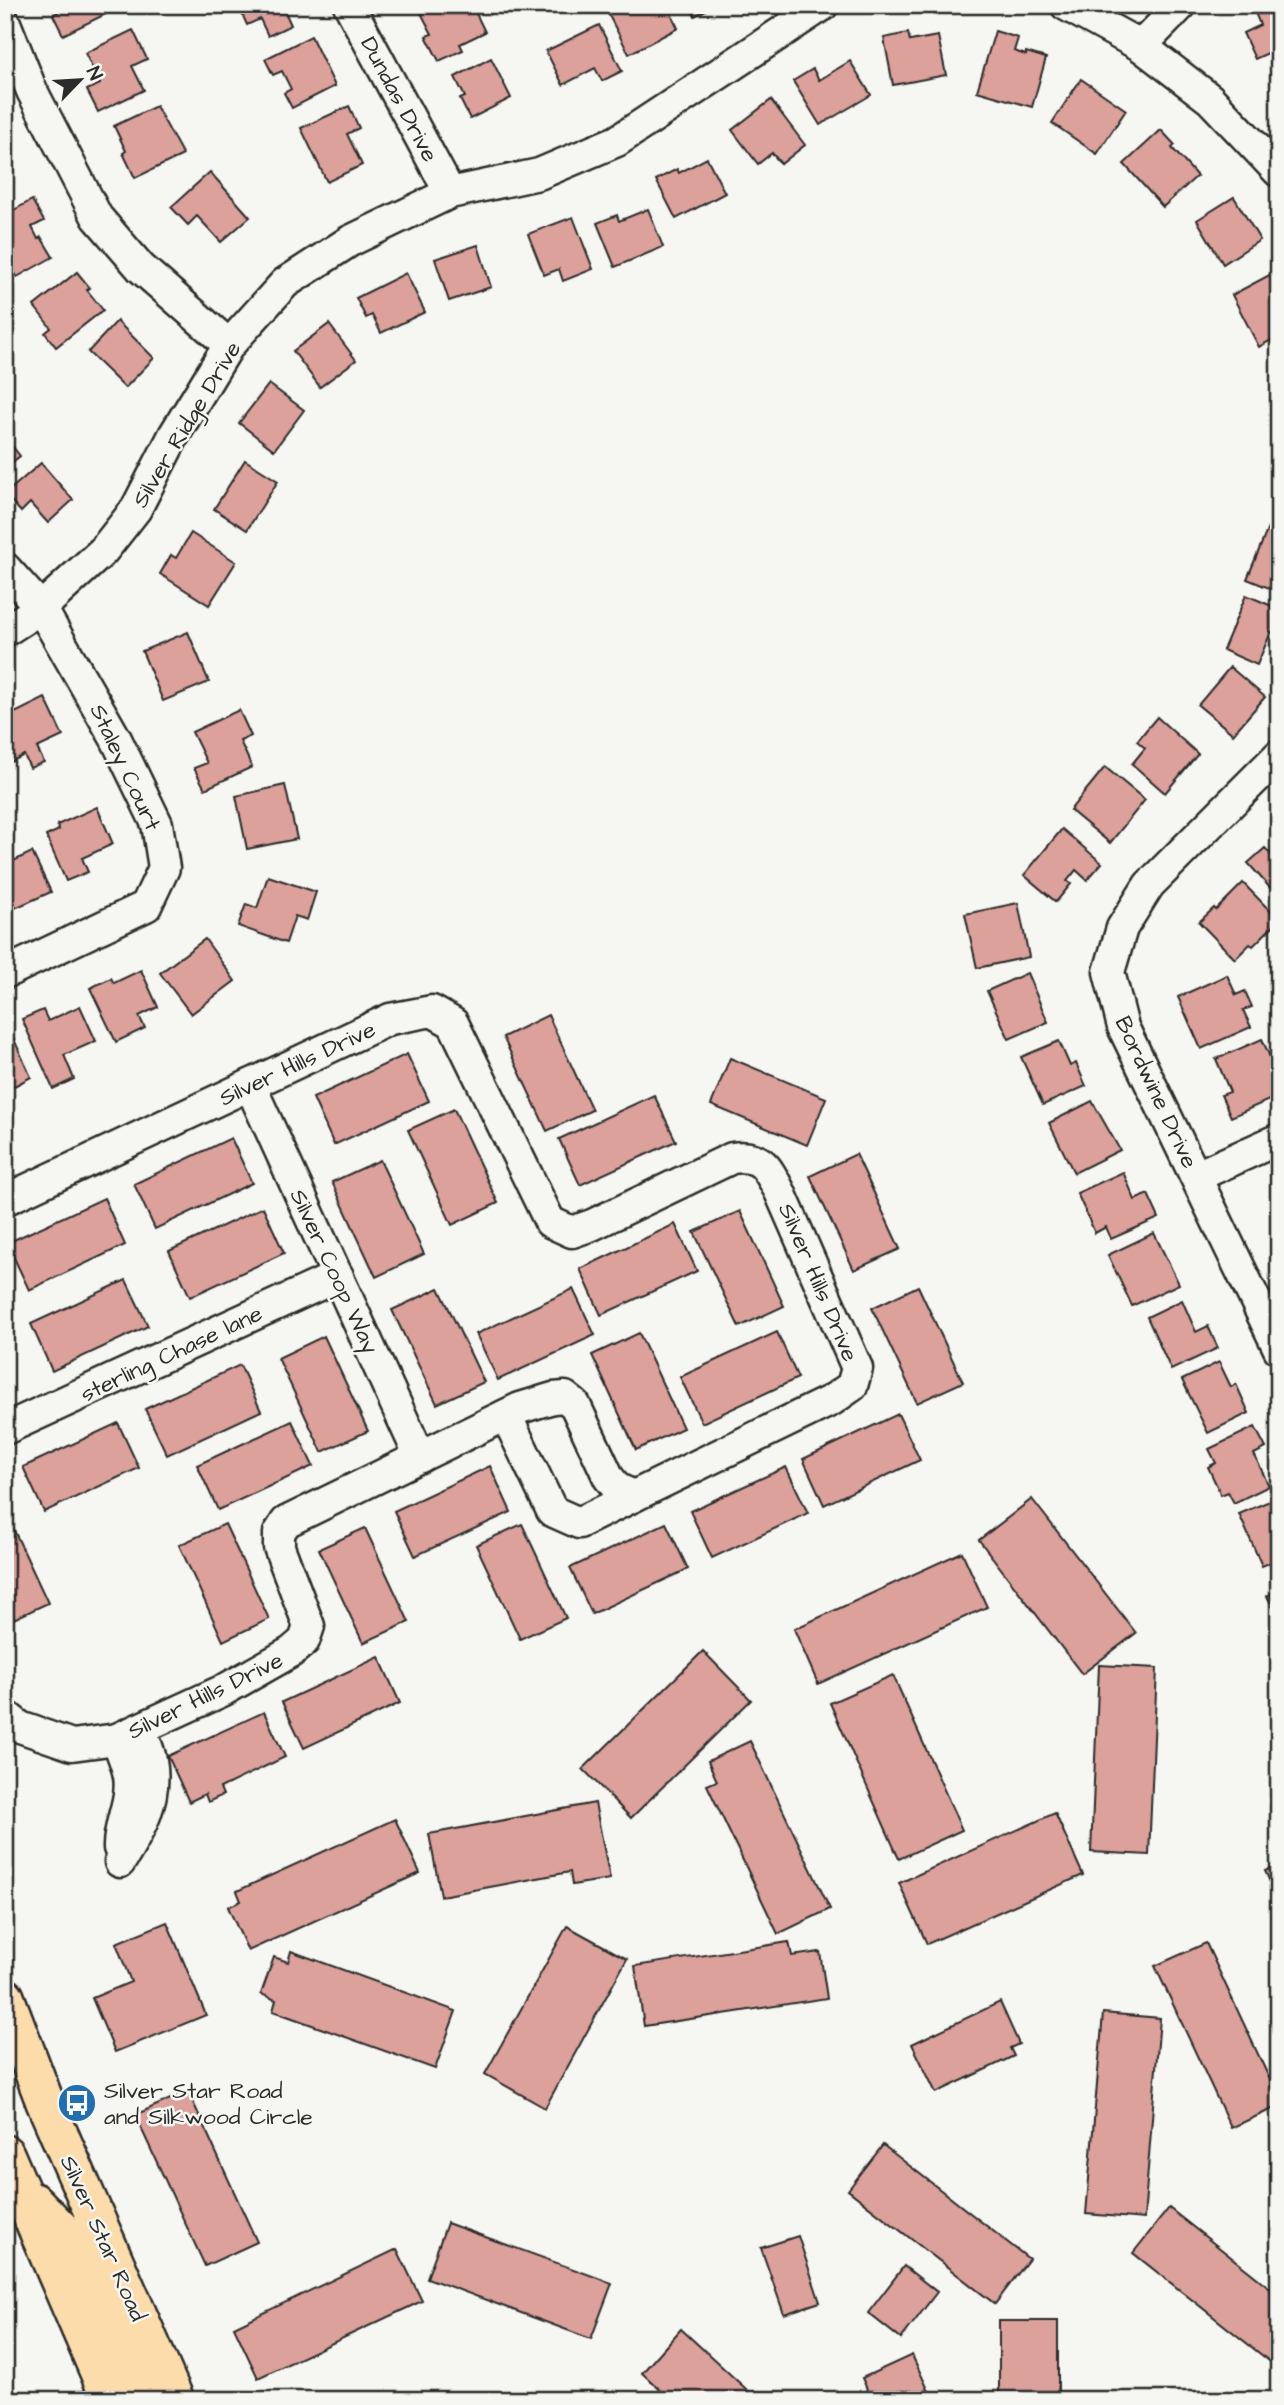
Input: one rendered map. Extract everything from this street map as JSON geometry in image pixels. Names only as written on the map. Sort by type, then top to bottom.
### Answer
[{"type":"main road","name":"Silver Star Road","points":[[5,1997],[45,2102],[175,2400]]},
{"type":"main road","points":[[5,2049],[53,2179],[104,2238]]},
{"type":"main road","points":[[12,2170],[111,2400]]},
{"type":"main road","points":[[12,2170],[74,2243],[144,2400]]},
{"type":"street","name":"Dundas Drive","points":[[349,5],[450,193]]},
{"type":"street","name":"Silver Ridge Drive","points":[[5,631],[41,608],[103,551],[136,509],[174,435],[229,345],[285,283],[351,241],[450,193],[539,174],[617,141],[823,5]]},
{"type":"street","points":[[1066,5],[1141,46],[1210,99],[1279,172]]},
{"type":"street","points":[[1141,46],[1181,5]]},
{"type":"street","points":[[5,23],[32,91],[97,218],[141,268],[229,345]]},
{"type":"street","name":"Staley Court","points":[[5,568],[41,608],[110,728],[157,824],[164,868],[146,906],[5,973]]},
{"type":"street","name":"Bordwine Drive","points":[[1279,755],[1149,885],[1122,928],[1109,972],[1122,1027],[1197,1176],[1279,1349]]},
{"type":"street","name":"Silver Hills Drive","points":[[5,1200],[390,1019],[432,1011],[453,1023],[550,1222],[572,1232],[732,1158],[750,1157],[759,1160],[769,1171],[857,1368],[852,1387],[832,1400],[635,1496],[618,1489],[609,1478],[575,1405],[565,1397],[531,1405],[506,1415],[286,1522],[279,1533],[279,1547],[309,1626],[304,1641],[291,1653],[224,1690],[128,1734],[72,1745],[20,1727],[5,1715]]},
{"type":"street","name":"Silver Coop Way","points":[[250,1085],[420,1457]]},
{"type":"street","points":[[1197,1176],[1279,1139]]},
{"type":"street","name":"sterling Chase lane","points":[[5,1430],[338,1276]]},
{"type":"street","points":[[506,1415],[552,1511],[579,1523],[635,1496]]},
{"type":"building","points":[[55,5],[114,5],[116,9],[63,35],[53,15],[58,12]]},
{"type":"building","points":[[238,5],[282,5],[291,25],[268,36],[260,19],[247,25]]},
{"type":"building","points":[[426,5],[464,5],[465,8],[472,5],[485,32],[460,44],[463,50],[439,61],[426,36],[432,34],[419,9]]},
{"type":"building","points":[[623,5],[625,10],[634,5],[667,5],[678,28],[629,54],[606,10]]},
{"type":"building","points":[[689,5],[715,5],[695,16]]},
{"type":"building","points":[[1252,5],[1279,5],[1279,48],[1255,59],[1243,33],[1260,25]]},
{"type":"building","points":[[599,25],[622,71],[602,81],[595,68],[563,85],[546,51]]},
{"type":"building","points":[[133,30],[147,59],[132,66],[144,90],[98,112],[87,90],[100,84],[85,53]]},
{"type":"building","points":[[995,31],[1018,38],[1014,51],[1046,58],[1032,107],[977,91]]},
{"type":"building","points":[[908,33],[910,41],[938,36],[946,75],[893,85],[884,38]]},
{"type":"building","points":[[311,36],[335,86],[292,108],[284,93],[291,89],[282,71],[273,75],[265,59]]},
{"type":"building","points":[[491,58],[511,98],[470,119],[460,99],[465,97],[455,77]]},
{"type":"building","points":[[850,61],[871,95],[820,125],[793,81],[813,69],[819,80]]},
{"type":"building","points":[[1081,79],[1126,110],[1097,154],[1052,123]]},
{"type":"building","points":[[771,100],[805,145],[781,164],[772,153],[758,164],[732,130]]},
{"type":"building","points":[[156,106],[183,155],[135,178],[114,126]]},
{"type":"building","points":[[349,106],[359,128],[347,134],[362,165],[327,182],[301,128]]},
{"type":"building","points":[[1161,130],[1175,145],[1172,148],[1197,176],[1163,207],[1124,164]]},
{"type":"building","points":[[707,158],[725,193],[676,219],[656,180],[677,169],[679,173]]},
{"type":"building","points":[[210,172],[250,217],[221,242],[197,216],[188,225],[171,207]]},
{"type":"building","points":[[1234,197],[1260,240],[1223,264],[1197,220]]},
{"type":"building","points":[[32,200],[44,221],[32,227],[53,257],[17,277],[5,256],[5,215]]},
{"type":"building","points":[[648,209],[663,247],[615,267],[597,223],[617,215],[619,221]]},
{"type":"building","points":[[573,217],[593,269],[563,281],[559,269],[544,275],[528,234]]},
{"type":"building","points":[[478,245],[491,287],[449,301],[435,259]]},
{"type":"building","points":[[77,272],[103,310],[56,347],[45,333],[51,328],[34,306]]},
{"type":"building","points":[[1275,272],[1279,278],[1279,297],[1276,298],[1279,304],[1279,336],[1259,347],[1232,295]]},
{"type":"building","points":[[406,273],[425,312],[381,333],[372,315],[366,318],[356,298]]},
{"type":"building","points":[[117,321],[154,358],[125,388],[88,352]]},
{"type":"building","points":[[329,324],[356,360],[320,387],[293,351]]},
{"type":"building","points":[[269,384],[304,410],[274,450],[239,423]]},
{"type":"building","points":[[5,427],[11,434],[6,438],[20,456],[5,468]]},
{"type":"building","points":[[245,460],[278,481],[247,530],[214,509]]},
{"type":"building","points":[[41,463],[73,500],[48,523],[30,503],[21,512],[5,494]]},
{"type":"building","points":[[1279,488],[1279,516],[1269,512]]},
{"type":"building","points":[[1268,528],[1279,532],[1279,592],[1247,579]]},
{"type":"building","points":[[191,533],[236,562],[209,605],[160,574],[171,555],[176,558]]},
{"type":"building","points":[[1246,595],[1279,609],[1279,635],[1271,632],[1257,665],[1223,650]]},
{"type":"building","points":[[188,632],[209,682],[163,701],[142,651]]},
{"type":"building","points":[[1230,667],[1265,697],[1233,734],[1198,705]]},
{"type":"building","points":[[45,698],[63,736],[37,748],[44,762],[30,768],[24,755],[11,762],[5,751],[5,705],[9,702],[15,713]]},
{"type":"building","points":[[239,710],[251,736],[240,741],[252,767],[205,789],[194,768],[207,763],[192,732]]},
{"type":"building","points":[[1157,717],[1198,754],[1165,793],[1132,764],[1145,748],[1137,741]]},
{"type":"building","points":[[1105,767],[1145,800],[1110,843],[1070,810]]},
{"type":"building","points":[[285,785],[297,839],[247,849],[236,796]]},
{"type":"building","points":[[97,807],[113,844],[82,858],[88,872],[66,881],[46,836],[59,830],[57,825]]},
{"type":"building","points":[[1062,829],[1102,863],[1087,880],[1076,870],[1067,881],[1071,884],[1056,902],[1024,875]]},
{"type":"building","points":[[1265,848],[1274,858],[1279,853],[1279,898],[1248,863]]},
{"type":"building","points":[[32,852],[51,892],[6,912],[5,865]]},
{"type":"building","points":[[268,876],[316,892],[307,920],[295,916],[286,943],[238,926],[246,904],[257,908]]},
{"type":"building","points":[[1243,883],[1279,920],[1253,946],[1250,944],[1235,959],[1199,922],[1214,908],[1216,910]]},
{"type":"building","points":[[1018,903],[1029,957],[977,968],[965,914]]},
{"type":"building","points":[[205,939],[235,981],[191,1014],[160,973]]},
{"type":"building","points":[[141,970],[158,1007],[139,1016],[145,1028],[116,1042],[90,988],[111,978],[114,983]]},
{"type":"building","points":[[1027,973],[1048,1022],[1009,1039],[987,991]]},
{"type":"building","points":[[1227,975],[1236,995],[1245,991],[1252,1007],[1243,1010],[1251,1027],[1201,1049],[1178,997]]},
{"type":"building","points":[[80,1006],[96,1041],[64,1055],[74,1079],[53,1089],[22,1019],[43,1010],[48,1021]]},
{"type":"building","points":[[548,1015],[592,1110],[547,1131],[503,1037]]},
{"type":"building","points":[[12,1035],[31,1077],[5,1091],[5,1038]]},
{"type":"building","points":[[1262,1039],[1279,1077],[1272,1082],[1278,1096],[1231,1117],[1221,1095],[1230,1092],[1216,1059]]},
{"type":"building","points":[[1059,1041],[1070,1066],[1076,1063],[1086,1086],[1043,1105],[1021,1057]]},
{"type":"building","points":[[407,1054],[429,1101],[334,1145],[313,1098]]},
{"type":"building","points":[[730,1058],[826,1098],[807,1145],[711,1105]]},
{"type":"building","points":[[654,1095],[676,1141],[580,1185],[559,1139]]},
{"type":"building","points":[[1092,1101],[1120,1150],[1074,1173],[1049,1123]]},
{"type":"building","points":[[454,1109],[498,1203],[452,1225],[408,1130]]},
{"type":"building","points":[[231,1138],[252,1183],[155,1229],[134,1184]]},
{"type":"building","points":[[856,1154],[900,1249],[854,1270],[810,1176]]},
{"type":"building","points":[[380,1160],[424,1254],[376,1277],[332,1182]]},
{"type":"building","points":[[1123,1172],[1135,1200],[1148,1194],[1159,1218],[1111,1239],[1106,1227],[1095,1233],[1077,1193]]},
{"type":"building","points":[[104,1198],[125,1245],[29,1290],[7,1243]]},
{"type":"building","points":[[263,1207],[284,1253],[190,1297],[169,1251]]},
{"type":"building","points":[[740,1211],[784,1306],[739,1327],[694,1232]]},
{"type":"building","points":[[675,1224],[697,1271],[601,1315],[580,1269]]},
{"type":"building","points":[[1154,1233],[1179,1284],[1132,1306],[1108,1255]]},
{"type":"building","points":[[126,1280],[148,1326],[52,1371],[31,1324]]},
{"type":"building","points":[[918,1286],[963,1382],[917,1403],[872,1308]]},
{"type":"building","points":[[439,1288],[484,1382],[437,1404],[392,1310]]},
{"type":"building","points":[[573,1289],[595,1335],[498,1380],[476,1334]]},
{"type":"building","points":[[1182,1300],[1196,1332],[1208,1326],[1218,1348],[1171,1370],[1147,1317]]},
{"type":"building","points":[[777,1332],[798,1378],[702,1423],[680,1377]]},
{"type":"building","points":[[639,1333],[683,1428],[636,1450],[592,1355]]},
{"type":"building","points":[[324,1336],[368,1431],[322,1452],[278,1358]]},
{"type":"building","points":[[1219,1362],[1231,1387],[1236,1384],[1249,1413],[1208,1433],[1182,1380]]},
{"type":"building","points":[[240,1365],[261,1411],[167,1455],[145,1409]]},
{"type":"building","points":[[898,1414],[920,1460],[824,1505],[803,1459]]},
{"type":"building","points":[[292,1421],[313,1466],[218,1510],[197,1465]]},
{"type":"building","points":[[118,1423],[139,1468],[44,1512],[23,1467]]},
{"type":"building","points":[[1255,1427],[1266,1448],[1254,1454],[1269,1486],[1234,1503],[1228,1492],[1221,1495],[1208,1467],[1216,1463],[1209,1449]]},
{"type":"building","points":[[490,1466],[511,1512],[415,1556],[394,1511]]},
{"type":"building","points":[[786,1467],[808,1513],[712,1558],[690,1511]]},
{"type":"building","points":[[1279,1497],[1279,1559],[1262,1566],[1239,1514]]},
{"type":"building","points":[[1032,1499],[1136,1633],[1082,1674],[979,1540]]},
{"type":"building","points":[[5,1511],[48,1603],[5,1623]]},
{"type":"building","points":[[666,1523],[688,1569],[592,1614],[570,1568]]},
{"type":"building","points":[[225,1524],[269,1619],[223,1641],[179,1545]]},
{"type":"building","points":[[522,1524],[566,1618],[520,1639],[476,1545]]},
{"type":"building","points":[[365,1528],[409,1622],[363,1643],[319,1549]]},
{"type":"building","points":[[962,1552],[987,1607],[818,1684],[794,1629]]},
{"type":"building","points":[[1279,1577],[1279,1620],[1267,1596],[1277,1591],[1272,1580]]},
{"type":"building","points":[[703,1651],[751,1700],[631,1818],[583,1769]]},
{"type":"building","points":[[379,1657],[400,1703],[304,1748],[282,1702]]},
{"type":"building","points":[[1099,1665],[1157,1668],[1149,1855],[1091,1852]]},
{"type":"building","points":[[893,1675],[962,1830],[899,1859],[830,1703]]},
{"type":"building","points":[[264,1712],[285,1757],[220,1788],[223,1795],[208,1802],[205,1794],[189,1802],[168,1756]]},
{"type":"building","points":[[750,1741],[830,1909],[778,1934],[707,1785],[717,1781],[708,1761]]},
{"type":"building","points":[[595,1803],[610,1879],[572,1885],[570,1872],[441,1896],[429,1834]]},
{"type":"building","points":[[1055,1813],[1083,1875],[927,1944],[899,1883]]},
{"type":"building","points":[[395,1819],[420,1873],[248,1951],[228,1907],[241,1901],[237,1891]]},
{"type":"building","points":[[1279,1865],[1279,1901],[1265,1871]]},
{"type":"building","points":[[167,1922],[206,2015],[115,2052],[92,1998],[131,1982],[116,1943]]},
{"type":"building","points":[[567,1926],[627,1959],[545,2108],[485,2074]]},
{"type":"building","points":[[789,1942],[792,1956],[820,1952],[827,1998],[644,2026],[635,1966]]},
{"type":"building","points":[[1206,1943],[1279,2099],[1279,2106],[1231,2128],[1155,1966]]},
{"type":"building","points":[[291,1951],[456,2011],[435,2069],[273,2011],[276,2000],[261,1994],[274,1957],[288,1962]]},
{"type":"building","points":[[1000,2002],[1019,2044],[1010,2048],[1014,2056],[936,2093],[912,2044]]},
{"type":"building","points":[[1103,2013],[1160,2018],[1144,2219],[1086,2214]]},
{"type":"building","points":[[188,2091],[257,2242],[205,2266],[135,2115]]},
{"type":"building","points":[[883,2145],[1029,2259],[995,2304],[848,2190]]},
{"type":"building","points":[[1169,2208],[1279,2295],[1278,2368],[1133,2253]]},
{"type":"building","points":[[447,2223],[612,2283],[591,2339],[427,2278]]},
{"type":"building","points":[[798,2236],[820,2302],[784,2314],[761,2248]]},
{"type":"building","points":[[397,2249],[422,2301],[258,2378],[234,2327]]},
{"type":"building","points":[[904,2266],[937,2292],[901,2339],[868,2313]]},
{"type":"building","points":[[999,2321],[1058,2321],[1058,2400],[999,2400]]},
{"type":"building","points":[[681,2329],[758,2400],[671,2400],[642,2373]]},
{"type":"building","points":[[912,2355],[933,2400],[872,2400],[862,2378]]},
{"type":"place","name":"Silver Star Road and Silkwood Circle","points":[[77,2103]]}]
